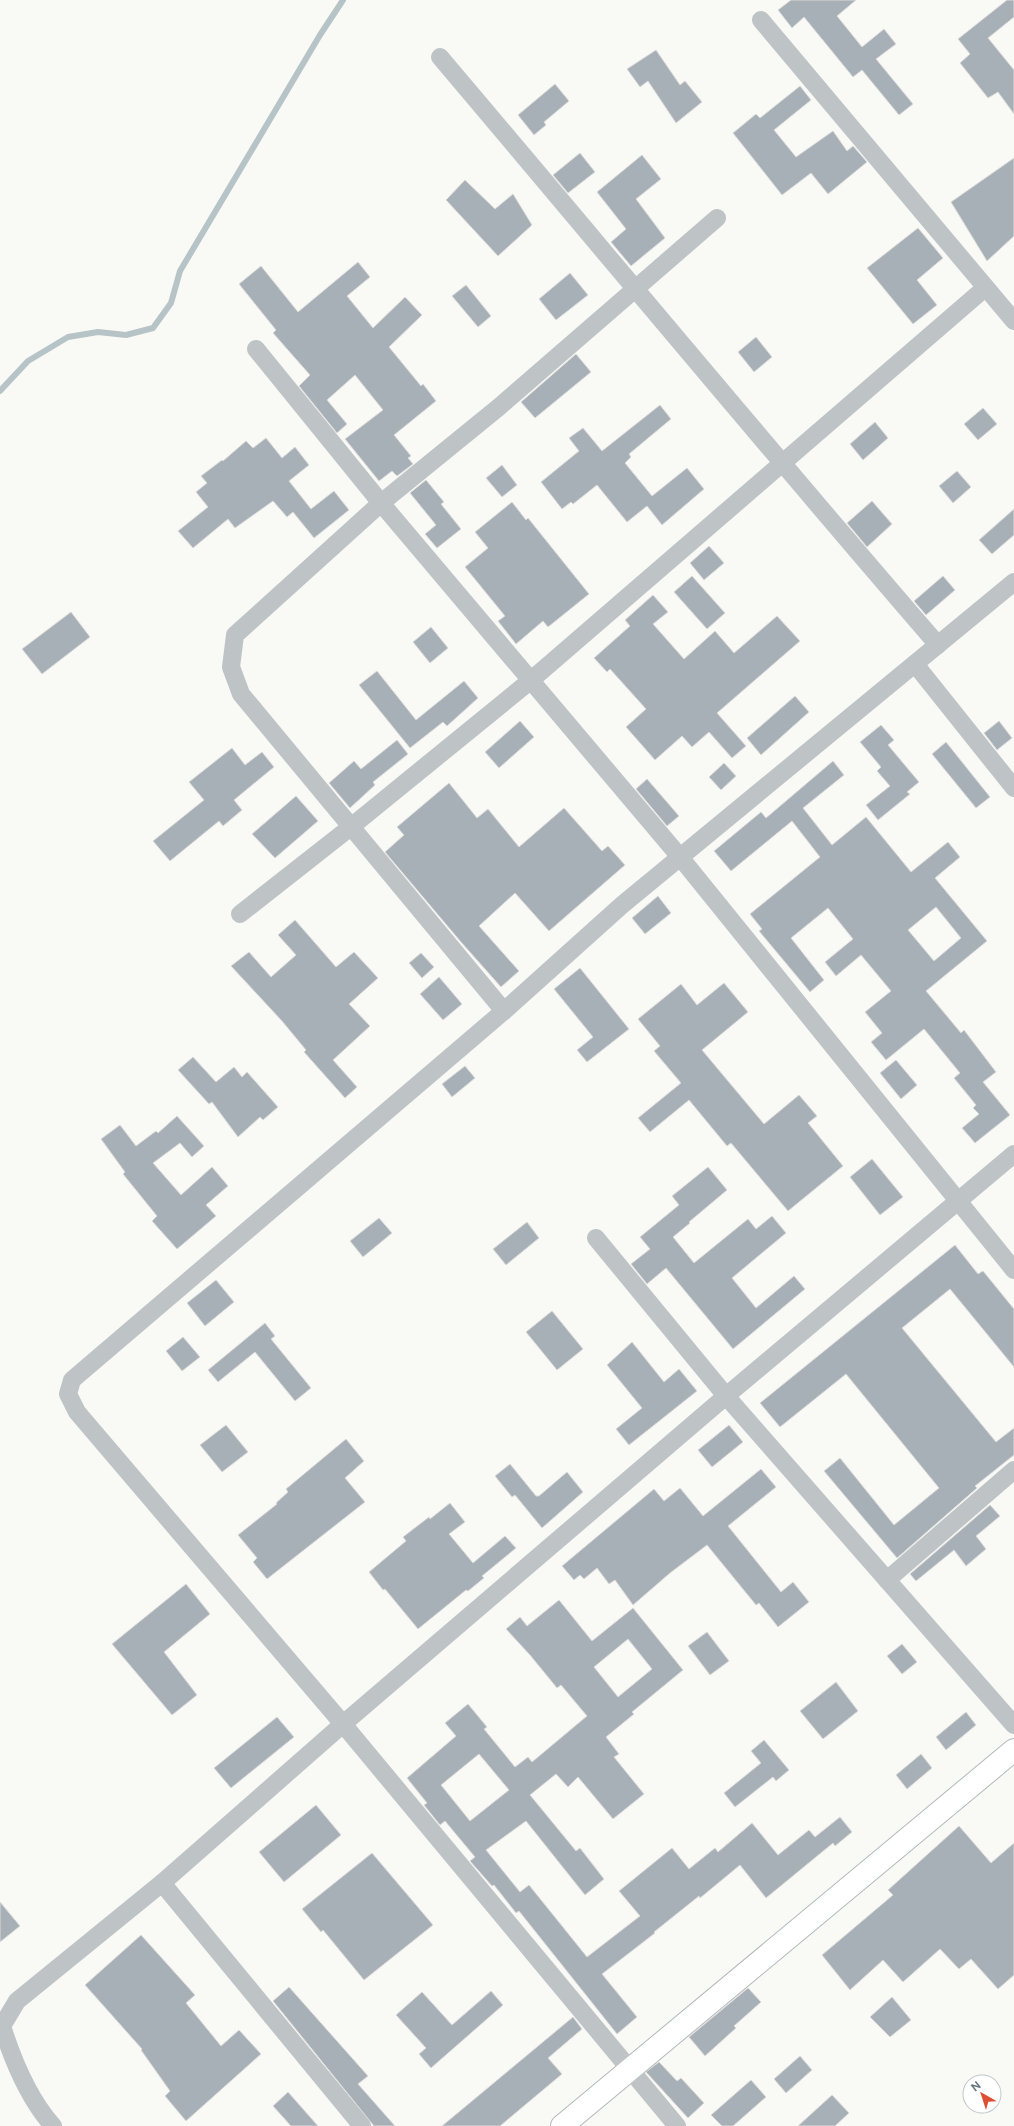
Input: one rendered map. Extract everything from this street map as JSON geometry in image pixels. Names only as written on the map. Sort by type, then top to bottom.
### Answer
[{"type":"main road","points":[[562,2126],[1014,1750]]},
{"type":"street","points":[[761,20],[1014,321]]},
{"type":"street","points":[[440,57],[637,288],[782,464],[938,645]]},
{"type":"street","points":[[504,1011],[241,694],[231,667],[235,635],[381,503],[498,407],[718,218]]},
{"type":"street","points":[[240,914],[352,826],[530,681],[985,288]]},
{"type":"street","points":[[256,349],[381,503],[680,857],[1014,1270]]},
{"type":"street","points":[[677,2126],[343,1724],[77,1412],[68,1394],[72,1380],[504,1011],[622,905],[1014,582]]},
{"type":"street","points":[[915,664],[1014,788]]},
{"type":"street","points":[[53,2126],[44,2116],[25,2084],[10,2054],[2,2026],[17,2001],[162,1883],[343,1724],[726,1396],[1014,1154]]},
{"type":"street","points":[[596,1238],[726,1396],[1014,1725]]},
{"type":"street","points":[[887,1580],[1014,1470]]},
{"type":"street","points":[[162,1883],[362,2126]]},
{"type":"building","points":[[791,0],[856,0],[837,16],[862,47],[884,29],[896,44],[876,59],[913,104],[899,115],[862,70],[853,77],[804,17],[792,28],[778,10]]},
{"type":"building","points":[[1007,0],[1014,0],[1014,17],[988,38],[1014,70],[1014,114],[998,92],[988,98],[960,63],[970,54],[958,39]]},
{"type":"building","points":[[656,50],[680,85],[685,81],[702,102],[676,123],[648,81],[640,87],[627,69]]},
{"type":"building","points":[[555,84],[569,101],[544,122],[546,125],[534,135],[518,115]]},
{"type":"building","points":[[800,86],[811,100],[774,130],[796,157],[833,131],[847,151],[853,146],[867,162],[828,194],[811,173],[782,195],[733,133],[756,114],[760,118]]},
{"type":"building","points":[[580,153],[595,172],[568,193],[553,175]]},
{"type":"building","points":[[642,155],[661,179],[636,199],[665,238],[631,266],[611,242],[626,229],[597,192]]},
{"type":"building","points":[[1014,158],[1014,236],[987,261],[951,202]]},
{"type":"building","points":[[465,180],[495,209],[513,194],[532,225],[498,256],[446,200]]},
{"type":"building","points":[[918,228],[943,258],[917,280],[937,305],[913,324],[867,268]]},
{"type":"building","points":[[358,262],[370,277],[347,296],[373,328],[405,297],[422,315],[389,347],[421,386],[423,384],[436,401],[394,435],[411,456],[408,458],[413,464],[397,476],[392,471],[379,481],[345,439],[383,410],[355,375],[327,400],[347,424],[337,433],[299,386],[310,375],[273,333],[276,330],[239,284],[261,266],[298,312]]},
{"type":"building","points":[[570,273],[588,295],[556,320],[539,299]]},
{"type":"building","points":[[466,285],[491,316],[478,327],[452,296]]},
{"type":"building","points":[[756,337],[772,357],[754,372],[738,352]]},
{"type":"building","points":[[576,354],[591,372],[535,418],[521,402]]},
{"type":"building","points":[[660,405],[671,419],[629,454],[631,457],[625,463],[652,496],[687,468],[704,489],[662,525],[647,506],[627,522],[597,485],[573,504],[571,502],[562,509],[541,482],[579,451],[569,438],[583,428],[602,451]]},
{"type":"building","points":[[983,408],[997,424],[978,440],[964,424]]},
{"type":"building","points":[[875,422],[888,438],[863,460],[850,444]]},
{"type":"building","points":[[266,438],[282,458],[295,447],[309,465],[289,481],[311,509],[334,491],[349,510],[314,538],[293,512],[287,517],[273,501],[235,528],[228,519],[193,548],[178,531],[208,507],[196,492],[207,483],[201,476],[222,460],[223,461],[246,441],[253,448]]},
{"type":"building","points":[[502,465],[517,485],[502,497],[486,478]]},
{"type":"building","points":[[957,471],[971,487],[953,503],[939,486]]},
{"type":"building","points":[[426,480],[444,502],[441,504],[461,529],[437,548],[425,534],[436,525],[410,493]]},
{"type":"building","points":[[872,501],[892,524],[867,547],[847,523]]},
{"type":"building","points":[[512,502],[526,520],[528,518],[589,594],[548,627],[543,621],[516,644],[498,621],[505,616],[465,567],[488,548],[475,532]]},
{"type":"building","points":[[1014,509],[1014,535],[992,554],[979,540]]},
{"type":"building","points":[[709,546],[724,563],[704,580],[690,563]]},
{"type":"building","points":[[692,576],[725,613],[707,629],[674,592]]},
{"type":"building","points":[[943,576],[955,590],[926,615],[914,601]]},
{"type":"building","points":[[653,595],[668,612],[653,624],[684,659],[715,631],[734,653],[777,616],[800,641],[717,713],[746,746],[732,758],[709,732],[692,747],[682,736],[655,760],[626,727],[646,709],[610,669],[607,672],[594,658],[630,626],[625,620]]},
{"type":"building","points":[[71,612],[90,637],[42,674],[22,649]]},
{"type":"building","points":[[431,627],[448,648],[430,663],[413,642]]},
{"type":"building","points":[[377,671],[416,720],[464,681],[478,698],[447,726],[443,722],[410,748],[359,685]]},
{"type":"building","points":[[795,696],[809,712],[761,755],[747,738]]},
{"type":"building","points":[[520,721],[534,737],[499,768],[485,752]]},
{"type":"building","points":[[999,721],[1012,738],[997,750],[984,733]]},
{"type":"building","points":[[881,725],[894,740],[888,745],[919,782],[907,792],[910,794],[878,820],[866,805],[890,786],[877,771],[881,767],[860,742]]},
{"type":"building","points":[[397,740],[408,754],[373,782],[375,785],[350,808],[329,783],[354,761],[361,769]]},
{"type":"building","points":[[946,742],[990,797],[976,808],[932,754]]},
{"type":"building","points":[[232,748],[245,765],[262,752],[274,767],[234,800],[242,810],[223,826],[219,821],[170,861],[153,841],[204,800],[189,782]]},
{"type":"building","points":[[833,761],[844,775],[803,808],[832,845],[866,817],[911,872],[948,842],[960,857],[935,878],[987,941],[926,991],[961,1033],[964,1030],[996,1072],[983,1082],[1010,1115],[975,1143],[962,1128],[979,1114],[973,1108],[976,1105],[954,1078],[960,1073],[924,1029],[886,1060],[871,1042],[882,1033],[865,1012],[891,991],[861,955],[836,976],[825,962],[853,939],[828,908],[791,938],[824,980],[810,992],[759,931],[762,929],[750,914],[820,857],[792,821],[731,871],[714,851],[761,812],[766,818]],"holes":[[[936,907],[961,938],[934,961],[908,930]]]},
{"type":"building","points":[[724,763],[736,776],[721,790],[709,777]]},
{"type":"building","points":[[647,779],[679,816],[667,826],[636,789]]},
{"type":"building","points":[[449,783],[477,818],[488,809],[519,847],[564,808],[602,851],[608,846],[625,865],[549,931],[515,893],[479,926],[519,971],[501,987],[385,852],[404,835],[397,827]]},
{"type":"building","points":[[296,796],[318,821],[275,858],[252,834]]},
{"type":"building","points":[[658,896],[671,913],[645,934],[632,918]]},
{"type":"building","points":[[295,920],[336,967],[354,952],[378,978],[349,1004],[370,1026],[333,1060],[357,1087],[345,1098],[304,1052],[306,1050],[282,1021],[231,966],[249,952],[271,977],[296,955],[278,935]]},
{"type":"building","points":[[421,953],[434,967],[422,978],[409,963]]},
{"type":"building","points":[[580,968],[629,1029],[587,1062],[577,1050],[593,1037],[554,989]]},
{"type":"building","points":[[439,977],[462,1004],[443,1020],[420,994]]},
{"type":"building","points":[[724,983],[748,1012],[702,1050],[764,1124],[799,1095],[817,1116],[808,1123],[843,1166],[788,1211],[731,1143],[727,1146],[689,1100],[650,1132],[638,1118],[681,1083],[654,1051],[660,1046],[638,1019],[681,984],[697,1005]]},
{"type":"building","points":[[193,1057],[216,1082],[234,1067],[242,1077],[247,1072],[278,1107],[263,1120],[260,1117],[238,1137],[212,1102],[209,1104],[178,1070]]},
{"type":"building","points":[[896,1060],[917,1085],[901,1099],[880,1073]]},
{"type":"building","points":[[465,1066],[475,1078],[452,1097],[442,1084]]},
{"type":"building","points":[[177,1116],[204,1146],[192,1157],[180,1143],[153,1163],[181,1195],[212,1167],[228,1186],[206,1205],[216,1216],[177,1249],[152,1221],[157,1216],[123,1174],[125,1172],[101,1139],[120,1125],[136,1146],[156,1131],[158,1133]]},
{"type":"building","points":[[872,1159],[903,1197],[880,1215],[850,1177]]},
{"type":"building","points":[[708,1167],[727,1190],[673,1237],[694,1263],[748,1219],[756,1229],[772,1216],[786,1233],[732,1278],[756,1308],[794,1276],[805,1289],[733,1349],[666,1268],[647,1284],[631,1264],[650,1249],[640,1237],[679,1205],[672,1196]]},
{"type":"building","points":[[379,1218],[392,1233],[363,1257],[350,1241]]},
{"type":"building","points":[[527,1222],[539,1238],[506,1265],[493,1249]]},
{"type":"building","points":[[955,1245],[978,1274],[983,1271],[1014,1309],[1014,1367],[950,1289],[902,1328],[996,1442],[1014,1428],[1014,1455],[975,1486],[977,1488],[897,1558],[824,1471],[840,1458],[894,1525],[939,1488],[846,1374],[780,1427],[760,1403]]},
{"type":"building","points":[[216,1280],[234,1302],[205,1326],[187,1303]]},
{"type":"building","points":[[552,1311],[583,1349],[557,1370],[526,1332]]},
{"type":"building","points":[[265,1323],[275,1336],[271,1339],[311,1388],[295,1401],[255,1352],[218,1382],[208,1370]]},
{"type":"building","points":[[183,1337],[200,1357],[182,1371],[166,1351]]},
{"type":"building","points":[[632,1342],[664,1382],[679,1369],[697,1391],[629,1445],[616,1429],[642,1408],[607,1365]]},
{"type":"building","points":[[226,1425],[248,1452],[222,1472],[200,1445]]},
{"type":"building","points":[[729,1425],[743,1442],[712,1467],[698,1450]]},
{"type":"building","points":[[346,1439],[364,1461],[345,1478],[365,1502],[267,1579],[253,1562],[257,1558],[238,1535],[277,1504],[276,1503],[288,1492],[286,1489]]},
{"type":"building","points":[[510,1464],[536,1496],[539,1496],[567,1472],[583,1492],[542,1528],[515,1495],[512,1497],[495,1476]]},
{"type":"building","points":[[761,1469],[776,1487],[728,1526],[781,1592],[793,1582],[809,1602],[778,1627],[759,1603],[756,1605],[707,1545],[670,1573],[633,1605],[615,1580],[609,1584],[597,1568],[584,1579],[580,1575],[574,1580],[562,1566],[654,1489],[664,1501],[680,1488],[703,1516]]},
{"type":"building","points":[[450,1503],[465,1522],[449,1534],[473,1563],[505,1536],[516,1548],[482,1576],[484,1578],[468,1591],[466,1590],[418,1629],[369,1572],[406,1541],[403,1537],[429,1517],[430,1519]]},
{"type":"building","points":[[990,1505],[1000,1516],[976,1536],[986,1549],[966,1566],[954,1550],[916,1581],[910,1574]]},
{"type":"building","points":[[186,1584],[210,1614],[164,1652],[197,1695],[172,1715],[112,1644]]},
{"type":"building","points":[[559,1600],[592,1641],[633,1608],[683,1670],[632,1712],[634,1714],[606,1737],[619,1754],[614,1757],[644,1794],[613,1819],[578,1777],[568,1787],[556,1774],[530,1795],[576,1851],[580,1848],[604,1879],[585,1895],[526,1821],[486,1850],[520,1892],[529,1885],[587,1957],[640,1916],[619,1891],[672,1848],[689,1869],[715,1848],[718,1852],[752,1823],[778,1855],[809,1830],[815,1837],[840,1817],[852,1832],[835,1846],[833,1843],[766,1898],[740,1865],[602,1974],[637,2017],[617,2034],[519,1911],[516,1913],[494,1885],[492,1886],[470,1861],[475,1857],[445,1821],[440,1825],[424,1805],[427,1803],[407,1778],[456,1736],[445,1723],[468,1704],[487,1727],[484,1729],[515,1767],[528,1757],[532,1762],[587,1716],[561,1685],[557,1688],[506,1629],[520,1617],[527,1626]],"holes":[[[628,1639],[652,1669],[618,1697],[594,1667]],[[479,1754],[509,1790],[470,1821],[441,1785]]]},
{"type":"building","points":[[707,1632],[729,1661],[710,1675],[688,1646]]},
{"type":"building","points":[[902,1644],[917,1662],[902,1674],[887,1656]]},
{"type":"building","points":[[836,1682],[858,1711],[823,1739],[800,1711]]},
{"type":"building","points":[[966,1712],[976,1725],[946,1750],[936,1737]]},
{"type":"building","points":[[277,1717],[294,1737],[231,1788],[214,1768]]},
{"type":"building","points":[[764,1740],[789,1770],[776,1781],[773,1777],[735,1807],[724,1793],[761,1763],[751,1751]]},
{"type":"building","points":[[921,1754],[932,1768],[907,1789],[896,1775]]},
{"type":"building","points":[[316,1805],[341,1835],[284,1882],[259,1852]]},
{"type":"building","points":[[959,1826],[991,1863],[1014,1843],[1014,1975],[998,1989],[971,1959],[959,1969],[940,1949],[903,1982],[883,1960],[850,1990],[822,1955],[893,1895],[888,1890]]},
{"type":"building","points":[[372,1853],[433,1925],[364,1980],[323,1930],[321,1932],[302,1909]]},
{"type":"building","points":[[0,1902],[20,1926],[0,1942]]},
{"type":"building","points":[[141,1935],[195,1995],[186,2003],[221,2046],[239,2030],[261,2054],[186,2121],[165,2096],[170,2091],[141,2050],[142,2049],[85,1985]]},
{"type":"building","points":[[289,1987],[368,2076],[358,2084],[395,2126],[374,2126],[273,2001]]},
{"type":"building","points":[[748,1988],[761,2002],[734,2026],[736,2028],[705,2056],[689,2037]]},
{"type":"building","points":[[491,1991],[503,2005],[431,2068],[419,2054],[426,2048],[396,2015],[422,1992],[452,2025]]},
{"type":"building","points":[[892,1997],[911,2020],[890,2037],[870,2017]]},
{"type":"building","points":[[573,2017],[582,2029],[548,2058],[562,2074],[500,2126],[442,2126]]},
{"type":"building","points":[[800,2056],[812,2070],[786,2093],[774,2079]]},
{"type":"building","points":[[659,2062],[677,2081],[681,2078],[704,2103],[688,2118],[646,2072]]},
{"type":"building","points":[[751,2080],[766,2097],[733,2126],[722,2126],[711,2115]]},
{"type":"building","points":[[288,2092],[318,2126],[291,2126],[273,2106]]},
{"type":"building","points":[[832,2095],[849,2113],[835,2126],[798,2126]]},
{"type":"waterway","points":[[0,391],[28,361],[68,337],[98,332],[126,335],[153,328],[171,303],[180,271],[320,35],[343,0]]}]
